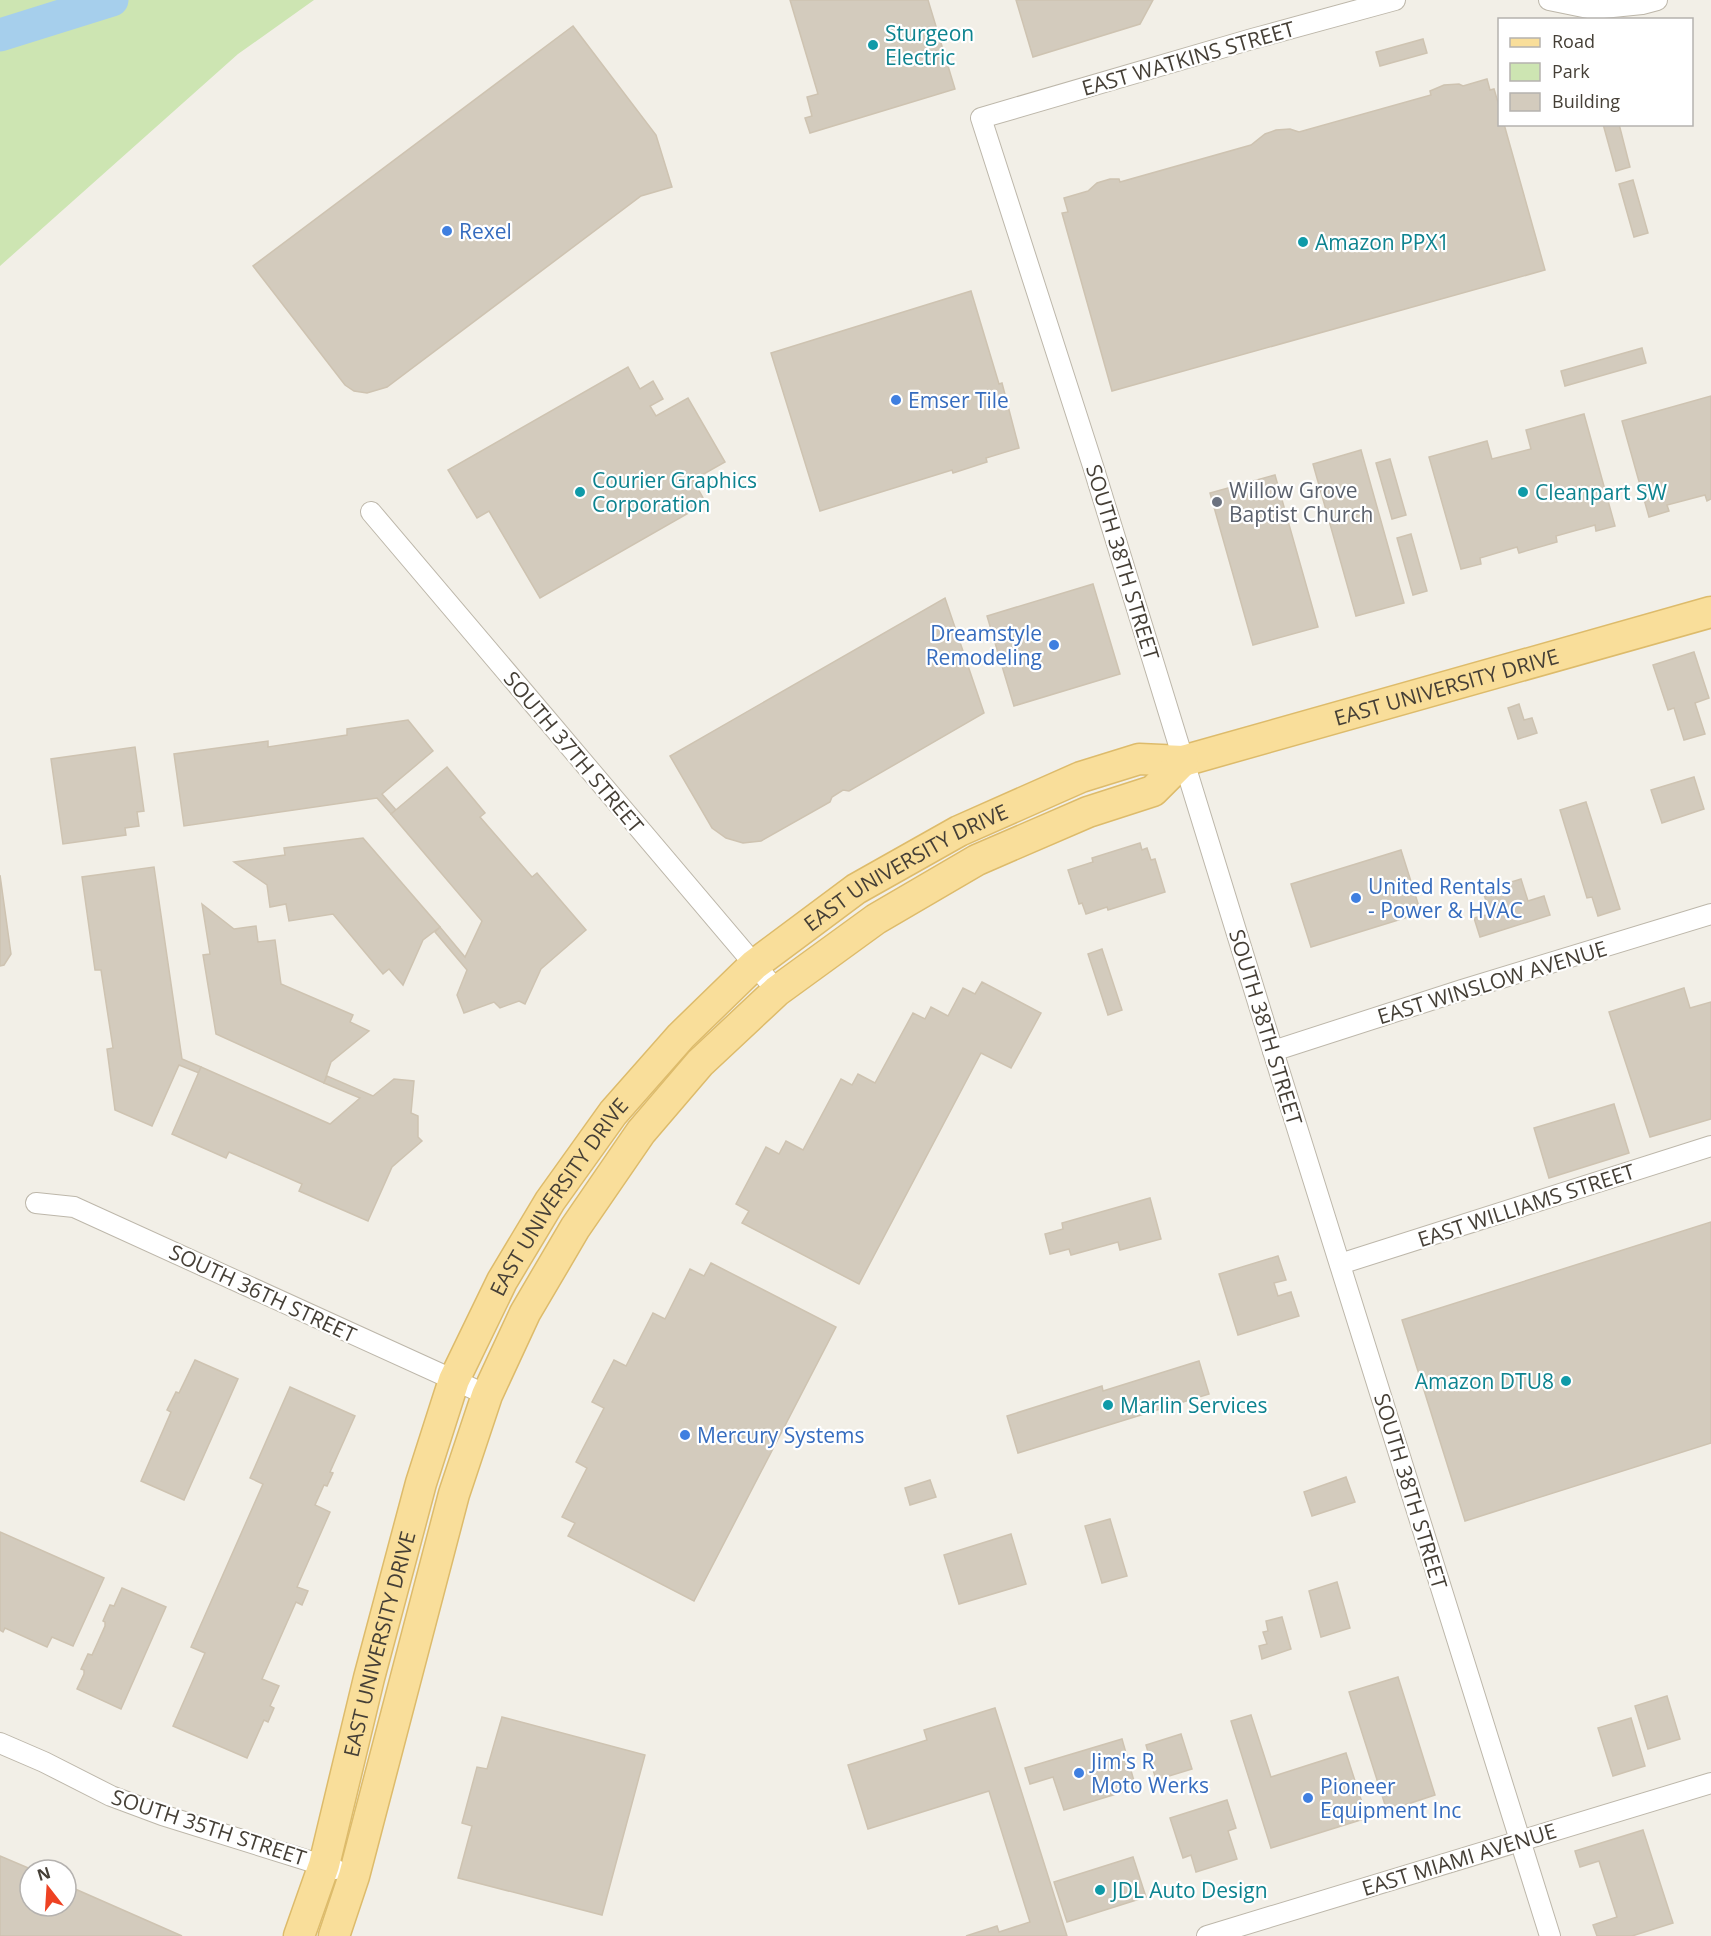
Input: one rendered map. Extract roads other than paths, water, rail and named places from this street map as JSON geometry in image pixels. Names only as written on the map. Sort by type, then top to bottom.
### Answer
[{"type":"main road","name":"EAST UNIVERSITY DRIVE","points":[[299,1936],[324,1865],[369,1678],[418,1495],[454,1380],[502,1281],[550,1201],[613,1113],[681,1036],[754,965],[856,889],[959,831],[1081,777],[1139,759],[1183,762],[1709,618]]},
{"type":"main road","name":"EAST UNIVERSITY DRIVE","points":[[334,1936],[354,1876],[454,1494],[487,1395],[525,1313],[569,1237],[641,1132],[700,1063],[777,991],[876,919],[977,860],[1088,812],[1153,791],[1183,762]]},
{"type":"street","name":"EAST WATKINS STREET","points":[[981,118],[1251,39],[1395,0]]},
{"type":"street","points":[[1549,0],[1593,9],[1642,4],[1657,0]]},
{"type":"street","name":"SOUTH 38TH STREET","points":[[981,118],[1094,466],[1183,762],[1550,1936]]},
{"type":"street","name":"SOUTH 37TH STREET","points":[[371,512],[777,991]]},
{"type":"street","name":"EAST WINSLOW AVENUE","points":[[1273,1052],[1462,990],[1711,914]]},
{"type":"street","name":"EAST WILLIAMS STREET","points":[[1340,1264],[1711,1146]]},
{"type":"street","name":"SOUTH 36TH STREET","points":[[36,1203],[74,1207],[487,1395]]},
{"type":"street","name":"SOUTH 35TH STREET","points":[[0,1743],[44,1762],[111,1796],[162,1815],[354,1876]]},
{"type":"street","name":"EAST MIAMI AVENUE","points":[[1207,1936],[1711,1783]]},
{"type":"waterway","points":[[0,35],[112,0]]},
{"type":"place","name":"Sturgeon Electric","points":[[873,45]]},
{"type":"place","name":"Rexel","points":[[447,231]]},
{"type":"place","name":"Amazon PPX1","points":[[1303,242]]},
{"type":"place","name":"Emser Tile","points":[[896,400]]},
{"type":"place","name":"Courier Graphics Corporation","points":[[580,492]]},
{"type":"place","name":"Cleanpart SW","points":[[1523,492]]},
{"type":"place","name":"Willow Grove Baptist Church","points":[[1217,502]]},
{"type":"place","name":"Dreamstyle Remodeling","points":[[1054,645]]},
{"type":"place","name":"United Rentals - Power & HVAC","points":[[1356,898]]},
{"type":"place","name":"Amazon DTU8","points":[[1566,1381]]},
{"type":"place","name":"Marlin Services","points":[[1108,1405]]},
{"type":"place","name":"Mercury Systems","points":[[685,1435]]},
{"type":"place","name":"Jim's R Moto Werks","points":[[1079,1773]]},
{"type":"place","name":"Pioneer Equipment Inc","points":[[1308,1798]]},
{"type":"place","name":"JDL Auto Design","points":[[1100,1890]]}]
